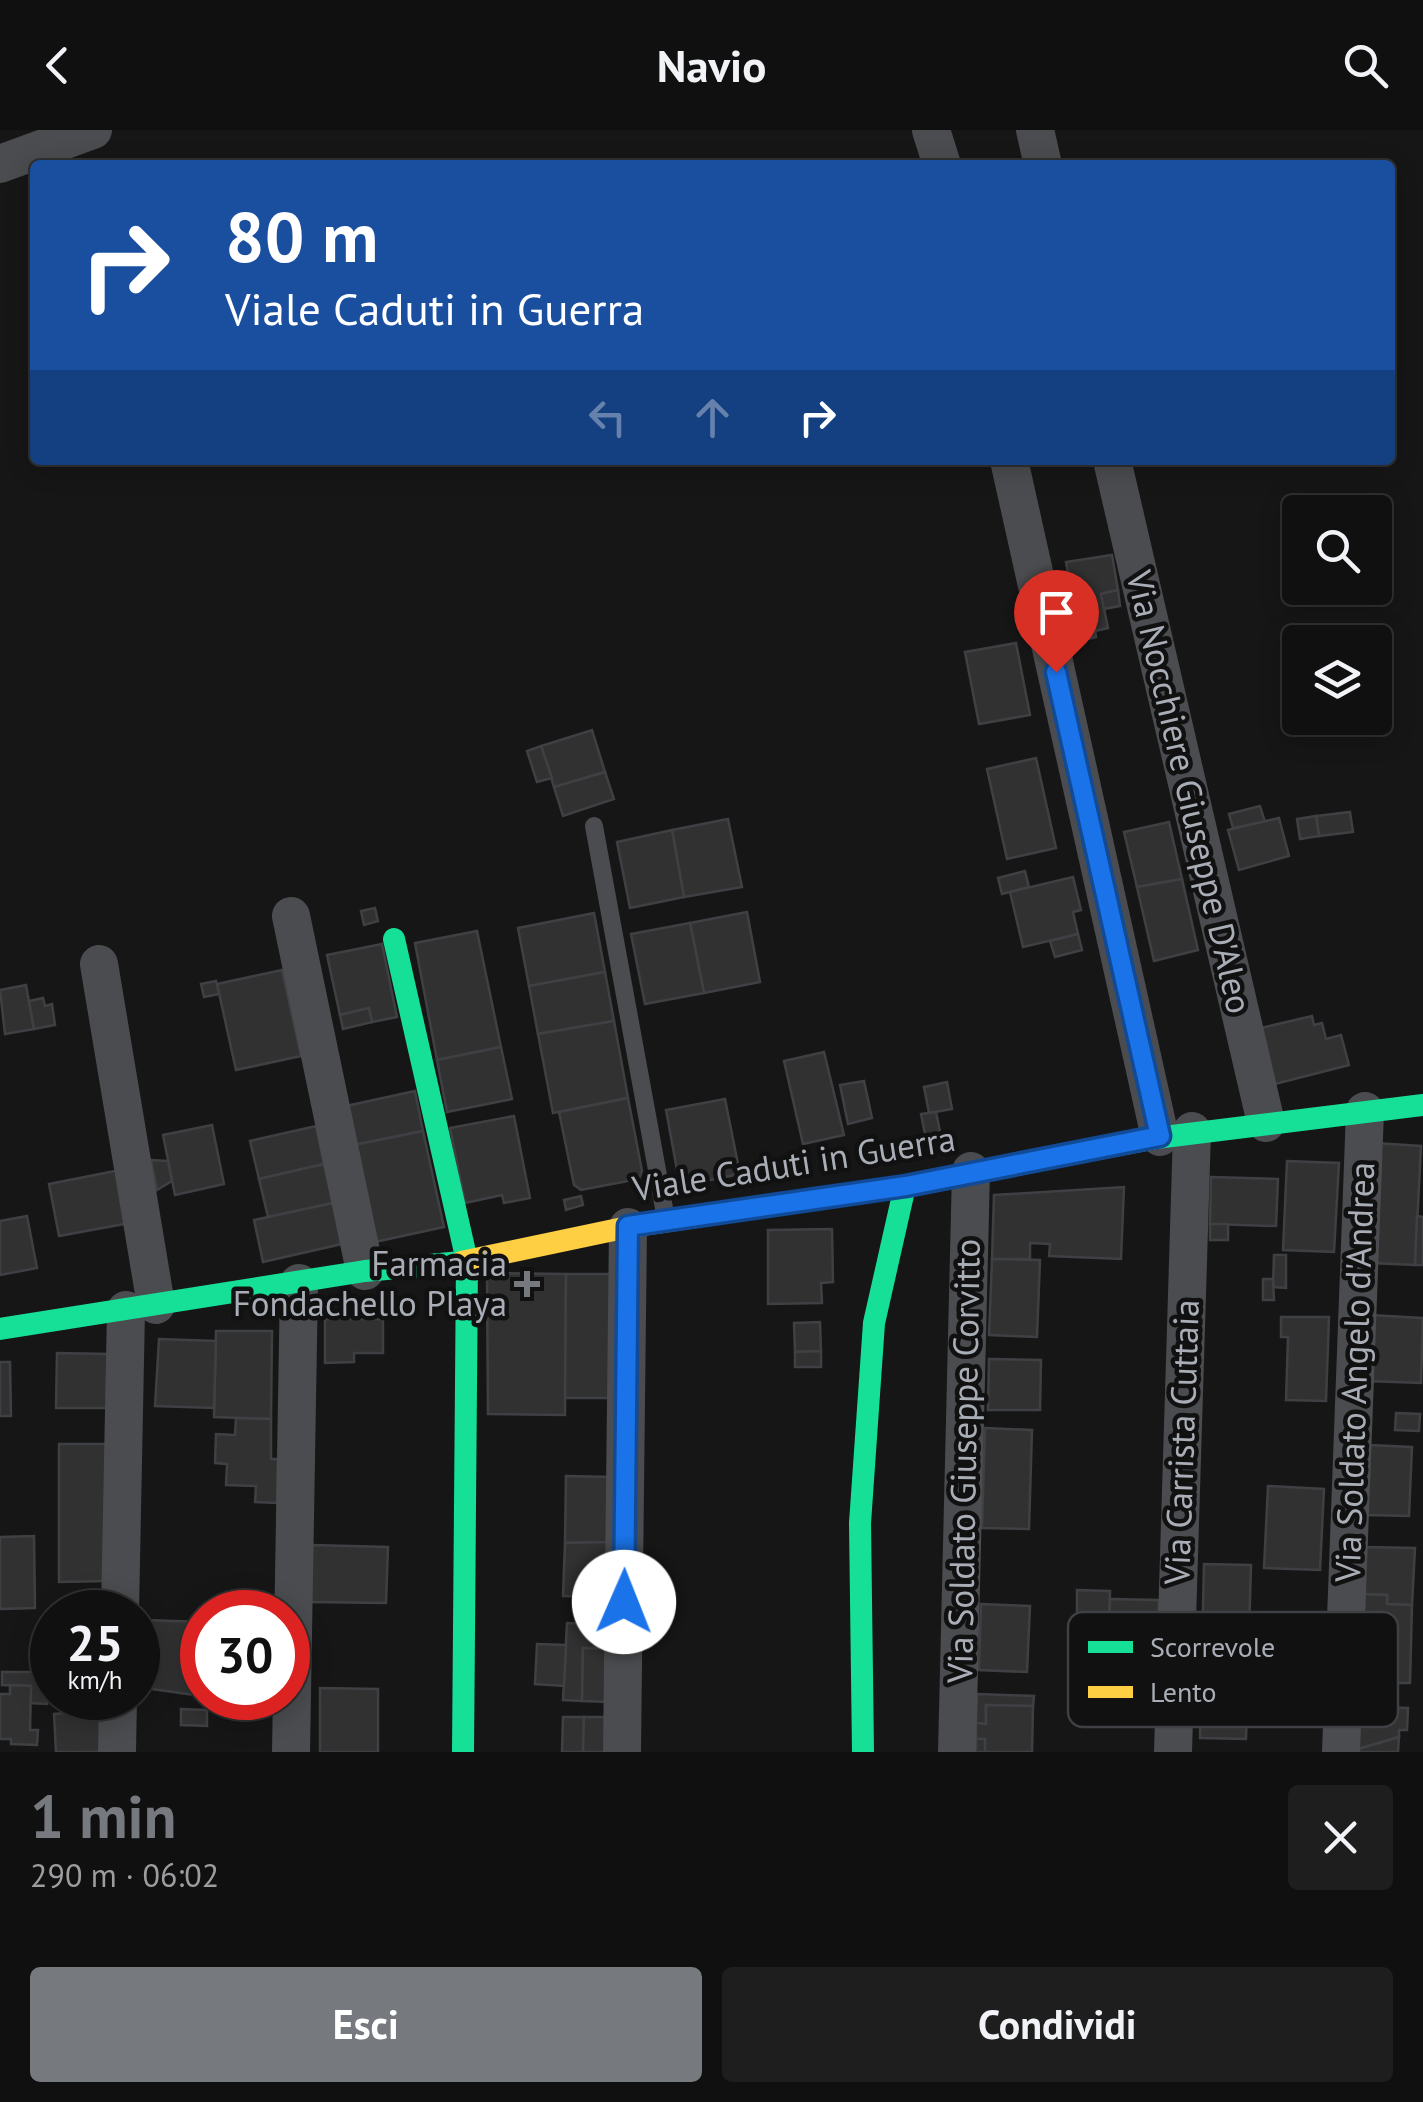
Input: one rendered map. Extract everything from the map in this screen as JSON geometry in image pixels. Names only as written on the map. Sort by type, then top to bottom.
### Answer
[{"type":"street","points":[[0,164],[55,137],[93,130]]},
{"type":"street","points":[[931,130],[940,160]]},
{"type":"street","points":[[1035,130],[1042,160]]},
{"type":"street","name":"Via Carrista Cuttaia","points":[[1010,465],[1176,1134],[1174,1612]]},
{"type":"street","name":"Via Nocchiere Giuseppe D'Aleo","points":[[1113,465],[1266,1123]]},
{"type":"street","points":[[291,916],[365,1271]]},
{"type":"street","points":[[394,940],[467,1261],[464,1752]]},
{"type":"street","points":[[99,964],[141,1308],[122,1590]]},
{"type":"street","name":"Viale Caduti in Guerra","points":[[0,1329],[365,1271],[467,1261],[628,1226],[906,1186],[1176,1134],[1423,1105]]},
{"type":"street","name":"Via Soldato Angelo d'Andrea","points":[[1346,1612],[1365,1111]]},
{"type":"street","name":"Via Soldato Giuseppe Corvitto","points":[[958,1752],[971,1171]]},
{"type":"street","points":[[863,1752],[860,1524],[868,1394],[874,1323],[906,1186]]},
{"type":"street","points":[[622,1752],[628,1226]]},
{"type":"street","points":[[291,1752],[299,1283]]},
{"type":"street","points":[[117,1752],[118,1720]]},
{"type":"street","name":"Via Carrista Cuttaia","points":[[1173,1727],[1173,1752]]},
{"type":"street","name":"Via Soldato Angelo d'Andrea","points":[[1341,1752],[1342,1727]]},
{"type":"lane","points":[[594,826],[666,1221]]},
{"type":"building","points":[[1112,555],[1118,590],[1101,594],[1108,628],[1095,631],[1096,637],[1080,641],[1066,562]]},
{"type":"building","points":[[1118,590],[1120,606],[1104,609],[1101,594]]},
{"type":"building","points":[[1016,643],[1030,715],[979,724],[965,652]]},
{"type":"building","points":[[592,730],[605,772],[554,787],[541,746]]},
{"type":"building","points":[[541,746],[552,778],[537,782],[527,751]]},
{"type":"building","points":[[1036,758],[1056,848],[1007,859],[987,769]]},
{"type":"building","points":[[605,772],[614,799],[563,816],[554,787]]},
{"type":"building","points":[[1260,806],[1265,822],[1233,828],[1229,814]]},
{"type":"building","points":[[1350,812],[1353,832],[1319,836],[1316,816]]},
{"type":"building","points":[[1316,816],[1319,836],[1300,839],[1297,819]]},
{"type":"building","points":[[1279,818],[1289,856],[1239,870],[1228,830]]},
{"type":"building","points":[[728,819],[742,887],[684,897],[672,830]]},
{"type":"building","points":[[1169,822],[1182,879],[1137,887],[1124,832]]},
{"type":"building","points":[[672,830],[684,897],[630,908],[617,842]]},
{"type":"building","points":[[1025,871],[1029,887],[1002,894],[998,878]]},
{"type":"building","points":[[1073,877],[1081,910],[1073,912],[1078,934],[1023,947],[1010,892]]},
{"type":"building","points":[[1182,879],[1198,950],[1154,961],[1137,887]]},
{"type":"building","points":[[375,908],[378,921],[364,925],[361,911]]},
{"type":"building","points":[[747,912],[760,982],[704,993],[690,923]]},
{"type":"building","points":[[594,913],[605,972],[529,986],[518,928]]},
{"type":"building","points":[[690,923],[704,993],[645,1004],[631,934]]},
{"type":"building","points":[[477,931],[501,1047],[437,1060],[415,943]]},
{"type":"building","points":[[1078,934],[1082,950],[1055,957],[1050,941]]},
{"type":"building","points":[[382,944],[397,1017],[372,1022],[369,1008],[340,1015],[327,955]]},
{"type":"building","points":[[282,970],[301,1056],[236,1070],[217,984]]},
{"type":"building","points":[[605,972],[614,1021],[538,1034],[529,986]]},
{"type":"building","points":[[216,981],[219,994],[204,997],[201,984]]},
{"type":"building","points":[[26,985],[34,1029],[5,1034],[0,990]]},
{"type":"building","points":[[43,998],[45,1006],[52,1004],[55,1025],[34,1029],[29,1001]]},
{"type":"building","points":[[369,1008],[372,1022],[343,1029],[340,1015]]},
{"type":"building","points":[[1312,1016],[1314,1025],[1322,1023],[1326,1039],[1341,1035],[1349,1065],[1275,1084],[1261,1028]]},
{"type":"building","points":[[614,1021],[628,1098],[553,1113],[538,1034]]},
{"type":"building","points":[[501,1047],[512,1099],[447,1112],[437,1060]]},
{"type":"building","points":[[824,1052],[844,1135],[803,1144],[784,1061]]},
{"type":"building","points":[[864,1081],[872,1118],[848,1124],[840,1085]]},
{"type":"building","points":[[947,1082],[952,1109],[929,1113],[924,1087]]},
{"type":"building","points":[[415,1091],[423,1131],[354,1145],[346,1106]]},
{"type":"building","points":[[628,1098],[642,1171],[639,1179],[581,1190],[574,1185],[559,1112]]},
{"type":"building","points":[[725,1099],[740,1174],[680,1186],[666,1110]]},
{"type":"building","points":[[936,1112],[941,1136],[926,1139],[921,1114]]},
{"type":"building","points":[[514,1116],[530,1198],[504,1203],[502,1195],[465,1203],[450,1128]]},
{"type":"building","points":[[212,1125],[224,1184],[175,1195],[163,1135]]},
{"type":"building","points":[[316,1126],[324,1164],[259,1179],[250,1141]]},
{"type":"building","points":[[423,1131],[444,1227],[375,1242],[354,1145]]},
{"type":"building","points":[[1376,1143],[1421,1146],[1415,1265],[1372,1263]]},
{"type":"building","points":[[151,1160],[168,1161],[172,1181],[157,1190]]},
{"type":"building","points":[[1287,1161],[1339,1163],[1334,1252],[1283,1250]]},
{"type":"building","points":[[324,1164],[333,1203],[268,1217],[259,1179]]},
{"type":"building","points":[[120,1170],[130,1223],[59,1236],[49,1184]]},
{"type":"building","points":[[1211,1177],[1278,1179],[1276,1226],[1210,1224]]},
{"type":"building","points":[[1124,1187],[1121,1259],[1049,1256],[1050,1244],[1030,1243],[1030,1259],[992,1259],[994,1195]]},
{"type":"building","points":[[581,1196],[583,1205],[566,1210],[564,1200]]},
{"type":"building","points":[[333,1203],[342,1244],[263,1262],[254,1220]]},
{"type":"building","points":[[27,1216],[37,1268],[0,1275],[0,1221]]},
{"type":"building","points":[[1417,1216],[1423,1217],[1423,1265],[1415,1265]]},
{"type":"building","points":[[1210,1224],[1228,1224],[1228,1240],[1210,1240]]},
{"type":"building","points":[[832,1229],[833,1282],[821,1283],[822,1303],[768,1304],[768,1230]]},
{"type":"building","points":[[1274,1255],[1286,1255],[1286,1288],[1273,1287]]},
{"type":"building","points":[[992,1259],[1040,1260],[1037,1337],[989,1335]]},
{"type":"building","points":[[487,1273],[566,1274],[565,1415],[488,1414]]},
{"type":"building","points":[[566,1274],[614,1274],[613,1398],[565,1398]]},
{"type":"building","points":[[1263,1279],[1273,1279],[1274,1300],[1263,1300]]},
{"type":"building","points":[[1370,1315],[1423,1318],[1421,1383],[1367,1381]]},
{"type":"building","points":[[1281,1317],[1329,1317],[1326,1401],[1286,1400],[1288,1337],[1281,1337]]},
{"type":"building","points":[[325,1319],[383,1319],[383,1353],[354,1353],[354,1362],[325,1363]]},
{"type":"building","points":[[820,1322],[821,1351],[795,1352],[794,1323]]},
{"type":"building","points":[[216,1331],[272,1331],[271,1419],[214,1417]]},
{"type":"building","points":[[159,1339],[216,1341],[214,1408],[155,1406]]},
{"type":"building","points":[[821,1351],[821,1367],[795,1367],[795,1352]]},
{"type":"building","points":[[57,1353],[109,1354],[108,1408],[56,1408]]},
{"type":"building","points":[[989,1359],[1041,1360],[1040,1410],[988,1410]]},
{"type":"building","points":[[0,1362],[10,1362],[11,1416],[0,1416]]},
{"type":"building","points":[[1396,1413],[1420,1414],[1419,1431],[1395,1430]]},
{"type":"building","points":[[236,1418],[271,1419],[271,1459],[278,1459],[277,1503],[255,1502],[256,1486],[226,1485],[227,1464],[215,1463],[216,1434],[235,1435]]},
{"type":"building","points":[[985,1428],[1032,1430],[1029,1529],[982,1528]]},
{"type":"building","points":[[59,1444],[108,1444],[108,1581],[59,1582]]},
{"type":"building","points":[[1369,1445],[1412,1447],[1409,1516],[1366,1515]]},
{"type":"building","points":[[566,1476],[611,1477],[609,1542],[565,1543]]},
{"type":"building","points":[[1268,1486],[1324,1489],[1320,1570],[1264,1568]]},
{"type":"building","points":[[34,1536],[35,1590],[30,1590],[30,1608],[0,1609],[0,1537]]},
{"type":"building","points":[[609,1542],[607,1597],[563,1596],[565,1543]]},
{"type":"building","points":[[311,1545],[388,1547],[386,1603],[310,1602]]},
{"type":"building","points":[[1364,1547],[1415,1548],[1412,1605],[1387,1604],[1387,1595],[1363,1594]]},
{"type":"building","points":[[1204,1564],[1251,1565],[1250,1612],[1203,1612]]},
{"type":"building","points":[[649,1583],[667,1584],[665,1610],[647,1609]]},
{"type":"building","points":[[1077,1590],[1110,1591],[1109,1612],[1077,1612]]},
{"type":"building","points":[[1363,1594],[1387,1595],[1387,1604],[1412,1605],[1410,1683],[1398,1683],[1398,1612],[1362,1612]]},
{"type":"building","points":[[1110,1599],[1159,1600],[1159,1612],[1110,1612]]},
{"type":"building","points":[[981,1604],[1030,1606],[1027,1672],[979,1670]]},
{"type":"building","points":[[160,1620],[180,1621],[180,1693],[160,1690]]},
{"type":"building","points":[[567,1623],[610,1625],[609,1649],[583,1648],[582,1701],[563,1700]]},
{"type":"building","points":[[537,1644],[566,1645],[564,1686],[535,1684]]},
{"type":"building","points":[[583,1648],[609,1649],[607,1702],[582,1701]]},
{"type":"building","points":[[2,1672],[30,1672],[30,1686],[2,1685]]},
{"type":"building","points":[[10,1685],[30,1686],[30,1730],[38,1730],[37,1745],[11,1744],[11,1739],[0,1739],[0,1694],[10,1694]]},
{"type":"building","points":[[320,1688],[378,1689],[378,1752],[320,1752]]},
{"type":"building","points":[[977,1694],[1034,1696],[1033,1706],[986,1705],[986,1724],[976,1723]]},
{"type":"building","points":[[986,1705],[1033,1706],[1032,1752],[985,1752],[985,1739],[976,1739],[976,1723],[986,1724]]},
{"type":"building","points":[[1398,1708],[1408,1708],[1407,1730],[1399,1730],[1399,1737],[1355,1750],[1356,1727],[1398,1727]]},
{"type":"building","points":[[563,1717],[584,1717],[583,1752],[562,1752]]},
{"type":"building","points":[[584,1717],[608,1717],[607,1752],[583,1752]]},
{"type":"building","points":[[54,1720],[103,1720],[104,1752],[56,1752]]},
{"type":"building","points":[[181,1720],[207,1720],[207,1726],[181,1725]]},
{"type":"building","points":[[1200,1727],[1246,1727],[1246,1739],[1200,1738]]},
{"type":"building","points":[[1399,1737],[1398,1752],[1355,1752],[1355,1750]]},
{"type":"building","points":[[976,1739],[985,1739],[985,1752],[976,1752]]},
{"type":"traffic: fast","points":[[394,939],[467,1261],[463,1752]]},
{"type":"traffic: fast","points":[[1156,1138],[1423,1105]]},
{"type":"traffic: fast","points":[[863,1752],[860,1523],[874,1323],[905,1186]]},
{"type":"traffic: fast","points":[[0,1329],[365,1271],[461,1262]]},
{"type":"traffic: slow","points":[[461,1262],[628,1227],[905,1186],[1156,1138]]},
{"type":"place","name":"Farmacia Fondachello Playa","points":[[527,1284]]},
{"type":"route","points":[[624,1602],[628,1226],[906,1186],[1160,1136],[1056,672]]}]
